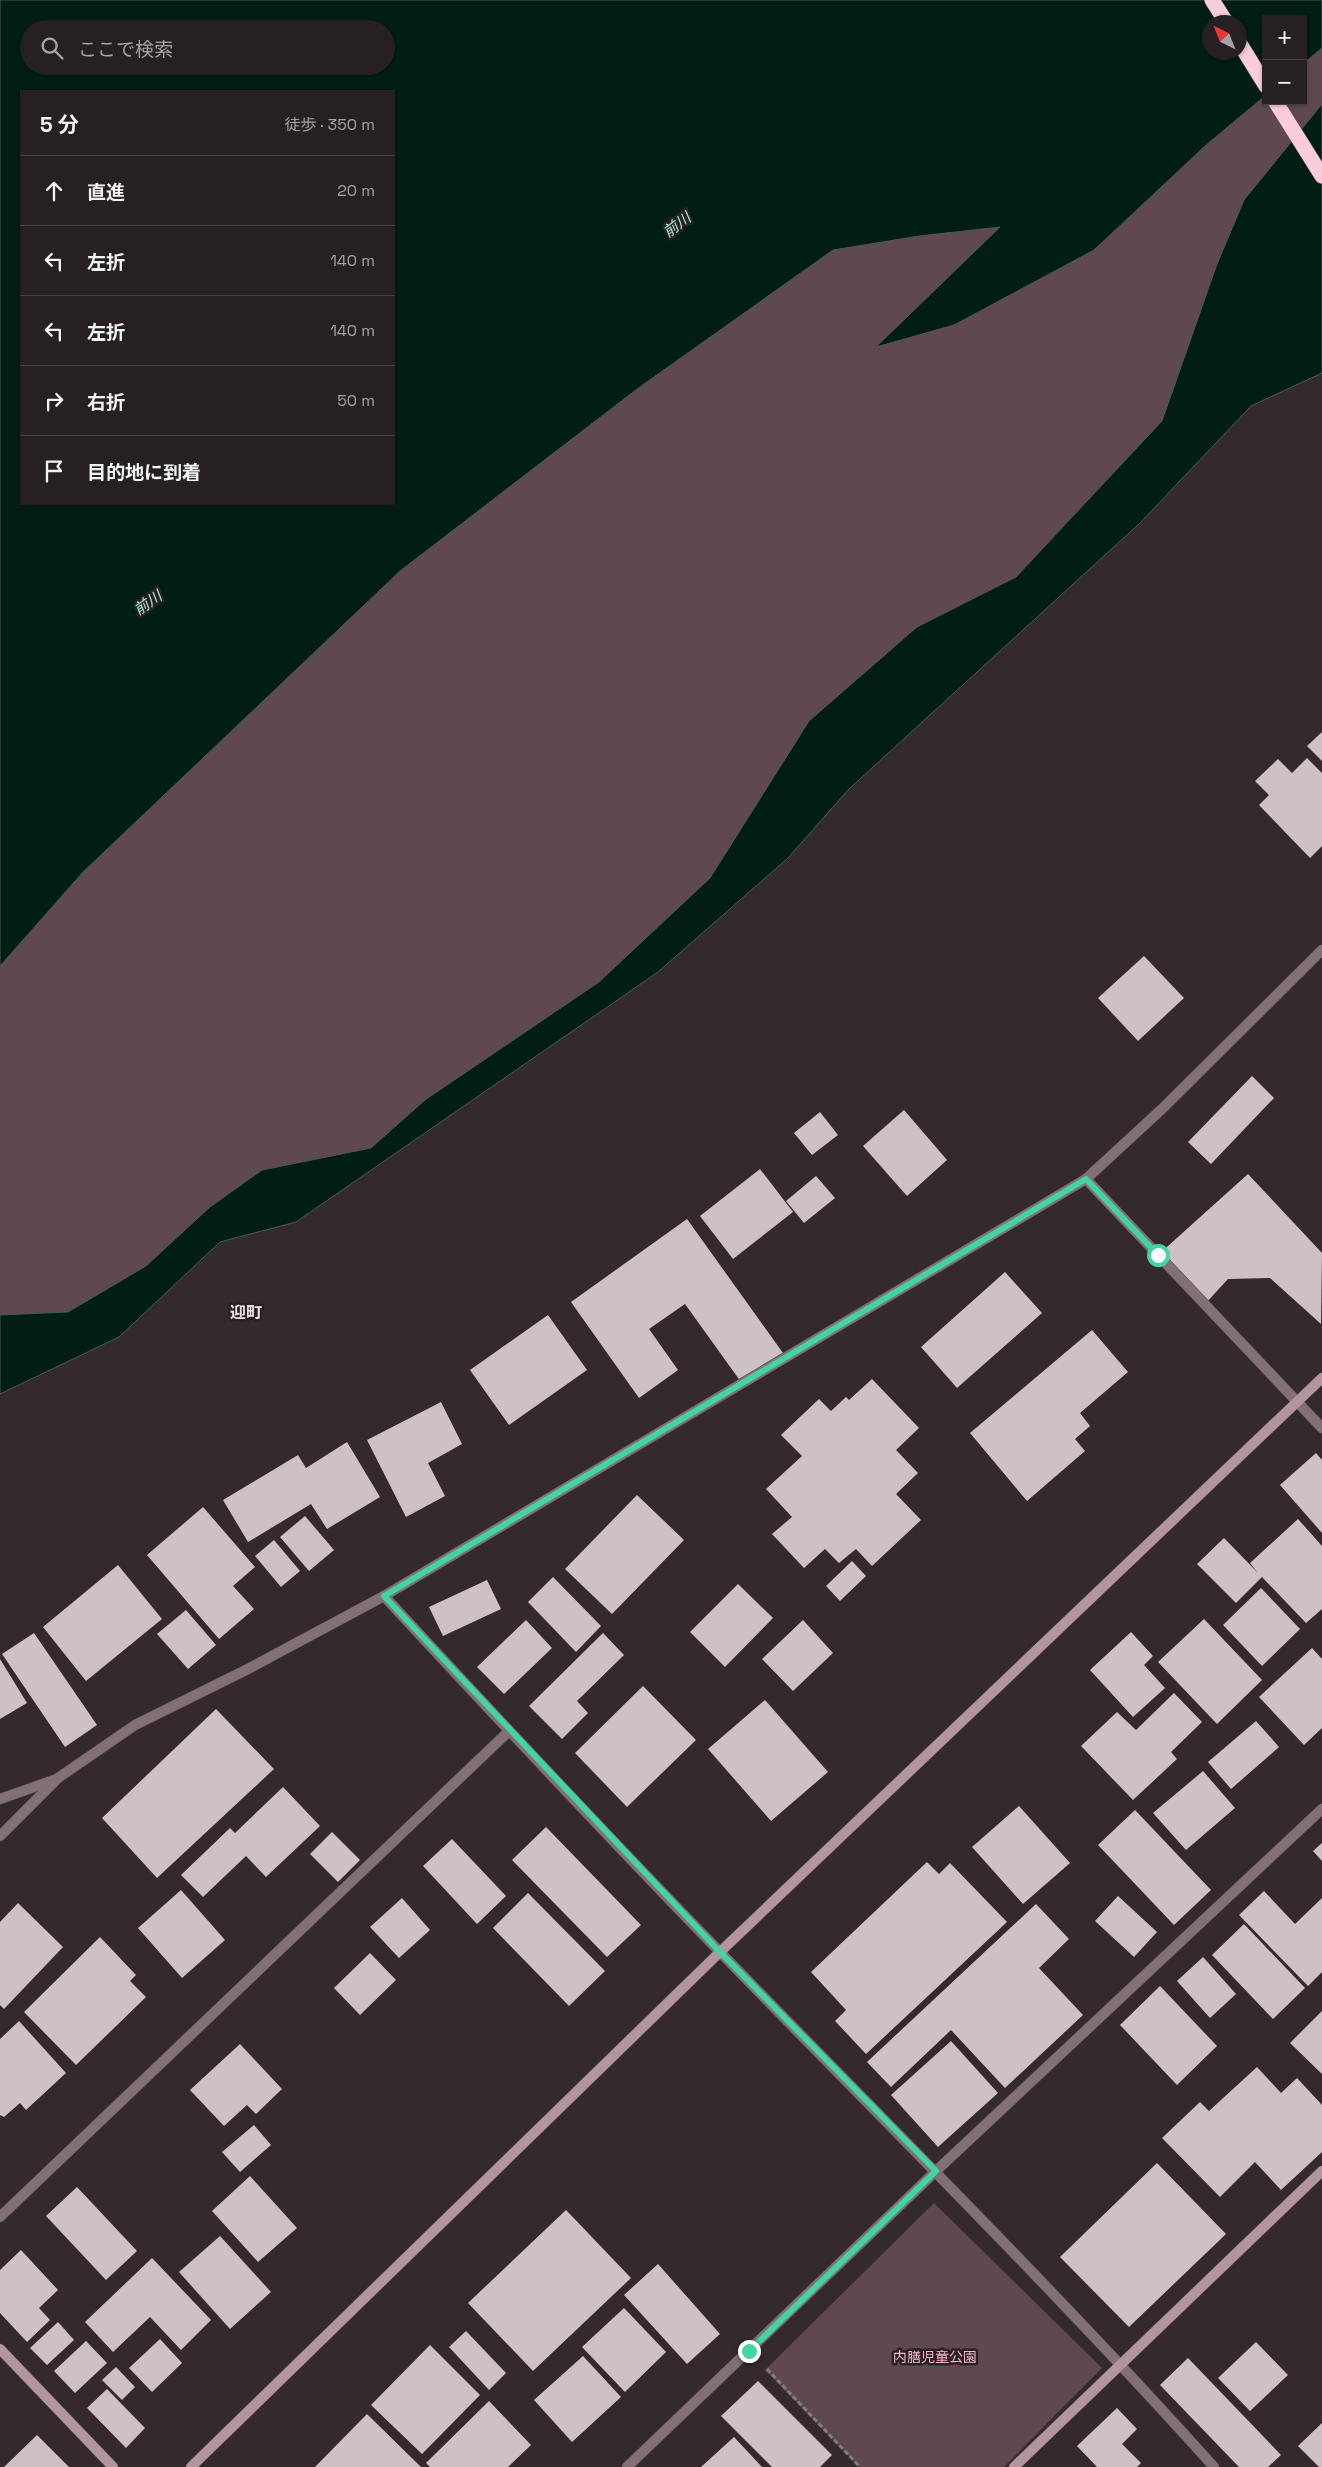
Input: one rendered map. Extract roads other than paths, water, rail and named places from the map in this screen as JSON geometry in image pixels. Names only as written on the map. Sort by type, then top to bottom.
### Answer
[{"type":"highway","points":[[1212,0],[1222,15]]},
{"type":"highway","points":[[1247,55],[1262,80]]},
{"type":"highway","points":[[1278,105],[1322,176]]},
{"type":"street","points":[[0,1836],[58,1778],[134,1725],[246,1670],[384,1596],[1086,1179],[1164,1108],[1322,950]]},
{"type":"street","points":[[1086,1179],[1322,1428]]},
{"type":"street","points":[[190,2467],[720,1952],[1322,1378]]},
{"type":"street","points":[[384,1596],[509,1731],[720,1952],[936,2171],[1121,2364],[1214,2467]]},
{"type":"street","points":[[0,2217],[509,1731]]},
{"type":"street","points":[[0,1799],[58,1778]]},
{"type":"street","points":[[627,2467],[936,2171],[1322,1809]]},
{"type":"street","points":[[1014,2467],[1322,2171]]},
{"type":"street","points":[[0,2349],[113,2467]]},
{"type":"water","name":"前川","points":[[0,0],[1322,0],[1322,48],[1307,61],[1307,15],[1262,15],[1262,98],[1205,146],[1094,250],[954,325],[876,347],[1000,227],[919,236],[833,250],[637,389],[400,571],[83,872],[0,966]]},
{"type":"water","points":[[1322,104],[1322,373],[1251,406],[1140,523],[849,789],[788,858],[658,972],[296,1222],[220,1242],[119,1337],[0,1394],[0,1315],[68,1312],[146,1266],[210,1207],[262,1170],[371,1148],[425,1100],[599,982],[710,878],[809,721],[917,627],[1016,577],[1162,421],[1217,264],[1244,200]]},
{"type":"district","name":"迎町","points":[[246,1312]]},
{"type":"park label","name":"内膳児童公園","points":[[935,2357]]}]
